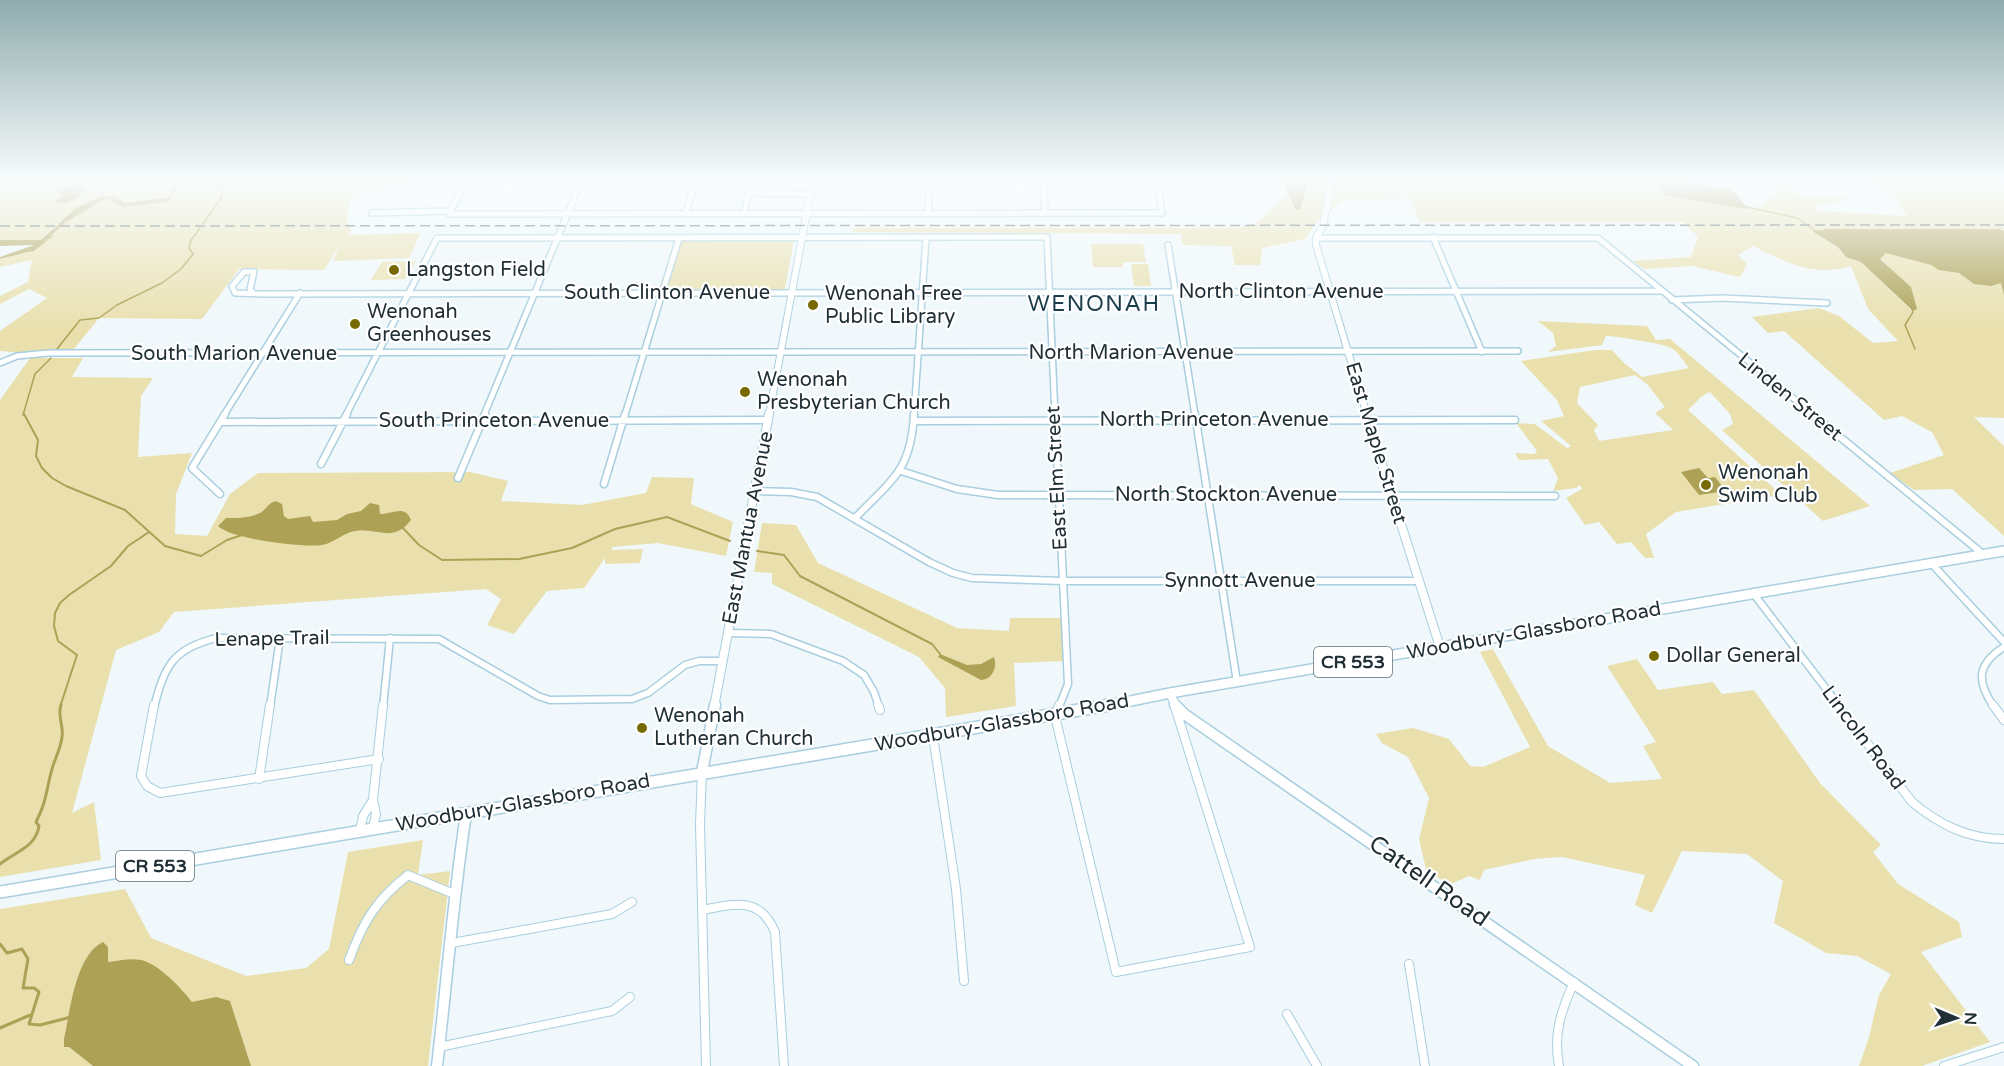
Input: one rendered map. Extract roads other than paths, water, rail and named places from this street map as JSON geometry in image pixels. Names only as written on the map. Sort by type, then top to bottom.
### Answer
[{"type":"main road","name":"Woodbury-Glassboro Road","points":[[0,892],[702,772],[1055,716],[1170,693],[2004,551]]},
{"type":"street","points":[[458,478],[561,229]]},
{"type":"street","name":"East Mantua Avenue","points":[[702,772],[804,229]]},
{"type":"street","points":[[1316,238],[1321,229]]},
{"type":"street","name":"East Elm Street","points":[[926,238],[1047,237],[1068,684],[1055,716]]},
{"type":"street","points":[[1316,238],[1433,237],[1482,352]]},
{"type":"street","name":"Linden Street","points":[[1433,237],[1598,238],[1983,554]]},
{"type":"street","points":[[321,464],[437,238],[926,238],[914,421],[909,453],[901,471],[855,518]]},
{"type":"street","points":[[604,484],[679,238]]},
{"type":"street","name":"East Maple Street","points":[[1316,238],[1316,245],[1368,420],[1440,647]]},
{"type":"street","points":[[1168,245],[1237,682]]},
{"type":"street","name":"South Clinton Avenue","points":[[253,293],[250,289],[254,272],[246,271],[232,286],[235,293],[253,293],[300,292],[662,292],[792,293]]},
{"type":"street","name":"North Clinton Avenue","points":[[792,293],[1661,291]]},
{"type":"street","points":[[220,494],[192,468],[300,292]]},
{"type":"street","points":[[1672,300],[1724,298],[1827,303]]},
{"type":"street","name":"North Marion Avenue","points":[[781,352],[1518,351]]},
{"type":"street","name":"South Marion Avenue","points":[[0,363],[17,356],[48,353],[781,352]]},
{"type":"street","name":"South Princeton Avenue","points":[[219,422],[768,420]]},
{"type":"street","name":"North Princeton Avenue","points":[[914,421],[1515,420]]},
{"type":"street","name":"North Stockton Avenue","points":[[901,471],[976,493],[1058,496],[1391,494],[1555,496]]},
{"type":"street","name":"Synnott Avenue","points":[[755,491],[791,492],[817,497],[929,562],[953,573],[972,578],[1418,581]]},
{"type":"street","points":[[1931,563],[2004,642]]},
{"type":"street","name":"Lincoln Road","points":[[1753,593],[1912,802],[1942,824],[1959,833],[1986,839],[2004,839]]},
{"type":"street","points":[[728,633],[771,634],[843,661],[864,675],[874,692],[880,710]]},
{"type":"street","name":"Lenape Trail","points":[[379,759],[164,794],[156,793],[145,786],[141,776],[165,668],[173,658],[198,642],[216,638],[439,639],[538,696],[550,700],[632,699],[648,693],[685,665],[699,661],[723,661]]},
{"type":"street","points":[[259,779],[280,638]]},
{"type":"street","points":[[373,828],[376,814],[373,800],[390,638]]},
{"type":"street","points":[[2004,647],[1993,652],[1981,667],[1984,691],[2004,720]]},
{"type":"street","points":[[1055,716],[1116,972],[1250,947],[1170,693]]},
{"type":"street","name":"Cattell Road","points":[[1175,706],[1574,981],[1693,1066]]},
{"type":"street","points":[[933,736],[962,935],[964,981]]},
{"type":"street","points":[[702,772],[700,824],[706,1066]]},
{"type":"street","points":[[360,831],[363,816],[373,800]]},
{"type":"street","points":[[437,1066],[452,943],[454,894],[466,814]]},
{"type":"street","points":[[349,960],[362,923],[385,892],[408,875],[454,894]]},
{"type":"street","points":[[452,943],[612,914],[632,902]]},
{"type":"street","points":[[702,910],[735,904],[754,905],[771,920],[775,932],[784,1066]]},
{"type":"street","points":[[1410,964],[1425,1066]]},
{"type":"street","points":[[1559,1066],[1555,1046],[1556,1024],[1574,981]]},
{"type":"street","points":[[439,1047],[612,1011],[630,997]]},
{"type":"street","points":[[1287,1014],[1317,1066]]},
{"type":"street","points":[[1944,1066],[2004,1047]]},
{"type":"waterway","points":[[57,349],[80,320],[99,318],[117,305],[162,283],[181,269],[193,254],[189,248],[191,240],[199,229]]},
{"type":"waterway","points":[[38,247],[52,236]]},
{"type":"waterway","points":[[0,258],[21,253]]},
{"type":"waterway","points":[[1912,309],[1913,312],[1905,325],[1915,349]]},
{"type":"waterway","points":[[23,415],[35,374],[51,358]]},
{"type":"waterway","points":[[24,414],[38,440],[36,456],[42,468],[52,478],[125,510],[165,546],[201,556],[227,540],[242,535]]},
{"type":"waterway","points":[[401,526],[419,545],[442,560],[519,559],[572,548],[615,529],[667,517],[730,541]]},
{"type":"waterway","points":[[60,707],[77,655],[58,641],[54,626],[55,613],[60,603],[111,566],[128,546],[149,532]]},
{"type":"waterway","points":[[757,551],[784,555],[800,576],[932,644],[940,654]]},
{"type":"waterway","points":[[0,864],[29,844],[37,833],[39,826],[36,822],[61,741],[61,705]]},
{"type":"waterway","points":[[0,944],[7,953],[22,949],[28,959],[23,988],[34,988],[39,992],[29,1024],[40,1025],[71,1017]]},
{"type":"waterway","points":[[0,1028],[30,1015]]},
{"type":"place","name":"Langston Field","points":[[394,270]]},
{"type":"place","name":"Wenonah Free Public Library","points":[[813,305]]},
{"type":"place","name":"Wenonah Greenhouses","points":[[355,324]]},
{"type":"place","name":"Wenonah Presbyterian Church","points":[[745,392]]},
{"type":"place","name":"Wenonah Swim Club","points":[[1706,485]]},
{"type":"place","name":"Dollar General","points":[[1654,656]]},
{"type":"place","name":"Wenonah Lutheran Church","points":[[642,728]]},
{"type":"district","name":"WENONAH","points":[[1094,304]]}]
